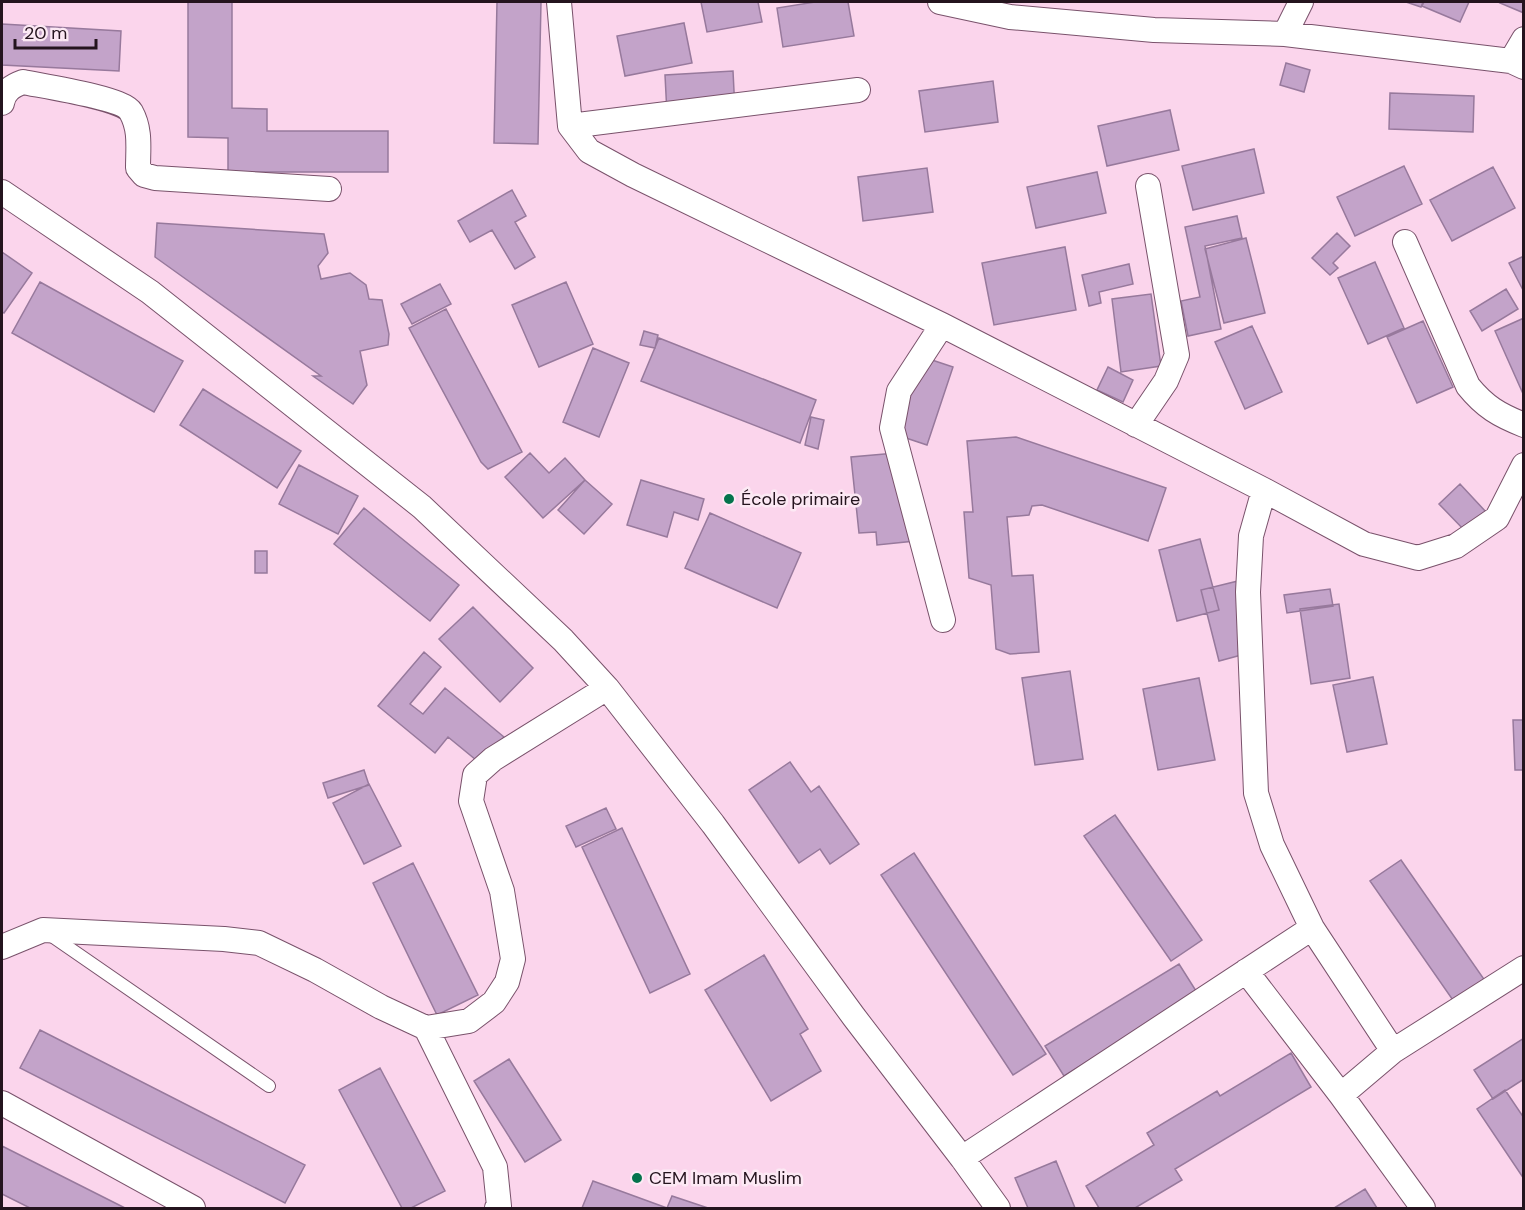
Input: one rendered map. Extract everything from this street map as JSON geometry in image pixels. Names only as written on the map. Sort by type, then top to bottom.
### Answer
[{"type":"street","points":[[559,2],[570,126],[589,151],[942,325],[1264,490],[1364,544],[1418,558],[1456,546],[1497,518],[1520,481]]},
{"type":"street","points":[[940,2],[1010,18],[1154,30],[1285,34],[1517,64],[1524,39]]},
{"type":"street","points":[[1285,34],[1301,2]]},
{"type":"street","points":[[2,103],[3,96],[12,86],[23,82],[116,101],[130,110],[139,132],[138,168],[144,175],[155,178],[329,189]]},
{"type":"street","points":[[570,126],[858,90]]},
{"type":"street","points":[[1136,425],[1166,381],[1177,355],[1148,186]]},
{"type":"street","points":[[2,192],[150,292],[422,507],[563,640],[606,688],[713,824],[998,1209]]},
{"type":"street","points":[[1405,242],[1468,386],[1480,401],[1502,416],[1524,425]]},
{"type":"street","points":[[942,325],[899,391],[892,428],[944,620]]},
{"type":"street","points":[[1264,490],[1251,536],[1248,592],[1256,793],[1272,845],[1312,928],[1393,1051]]},
{"type":"street","points":[[2,947],[43,930],[224,939],[259,943],[315,970],[381,1008],[426,1028],[469,1021],[494,1002],[507,982],[513,958],[502,891],[471,801],[475,775],[493,759],[606,688]]},
{"type":"street","points":[[962,1158],[1312,928]]},
{"type":"street","points":[[1341,1095],[1393,1051],[1524,968]]},
{"type":"street","points":[[1246,971],[1341,1095],[1423,1209]]},
{"type":"street","points":[[426,1028],[495,1167],[499,1206],[497,1209]]},
{"type":"street","points":[[2,1103],[193,1209]]},
{"type":"lane","points":[[43,930],[269,1086]]},
{"type":"building","points":[[188,2],[232,2],[232,108],[267,109],[267,131],[388,131],[388,172],[228,172],[228,138],[188,137]]},
{"type":"building","points":[[497,2],[541,2],[538,144],[494,143]]},
{"type":"building","points":[[701,2],[758,2],[762,22],[707,32]]},
{"type":"building","points":[[815,2],[848,2],[854,36],[783,47],[777,8]]},
{"type":"building","points":[[1406,2],[1423,2],[1421,7]]},
{"type":"building","points":[[1424,2],[1469,2],[1460,22],[1422,6]]},
{"type":"building","points":[[1524,2],[1524,13],[1500,3]]},
{"type":"building","points":[[684,23],[692,63],[625,76],[617,36]]},
{"type":"building","points":[[2,24],[121,31],[119,71],[2,65]]},
{"type":"building","points":[[1286,63],[1310,70],[1304,92],[1280,85]]},
{"type":"building","points":[[733,71],[735,111],[667,114],[665,75]]},
{"type":"building","points":[[993,81],[998,122],[925,132],[919,91]]},
{"type":"building","points":[[1390,93],[1474,96],[1473,132],[1389,129]]},
{"type":"building","points":[[1170,110],[1179,150],[1107,166],[1098,126]]},
{"type":"building","points":[[1254,149],[1264,193],[1193,210],[1182,166]]},
{"type":"building","points":[[1404,166],[1422,204],[1355,236],[1337,197]]},
{"type":"building","points":[[1493,167],[1515,208],[1452,241],[1430,200]]},
{"type":"building","points":[[927,168],[933,212],[863,221],[858,177]]},
{"type":"building","points":[[1097,172],[1106,213],[1036,228],[1027,187]]},
{"type":"building","points":[[512,190],[526,216],[515,222],[535,257],[515,269],[492,230],[470,242],[458,221]]},
{"type":"building","points":[[1237,216],[1242,238],[1205,246],[1221,329],[1188,336],[1181,301],[1200,297],[1185,227]]},
{"type":"building","points":[[157,223],[324,234],[328,253],[318,266],[321,279],[350,273],[366,285],[369,299],[382,300],[389,334],[388,345],[360,351],[367,385],[353,404],[313,376],[321,376],[155,257]]},
{"type":"building","points":[[1337,233],[1350,246],[1333,263],[1338,268],[1330,275],[1312,258]]},
{"type":"building","points":[[1246,238],[1265,313],[1224,323],[1205,249]]},
{"type":"building","points":[[1065,247],[1076,310],[994,325],[982,263]]},
{"type":"building","points":[[2,252],[32,273],[4,313],[2,312]]},
{"type":"building","points":[[1524,256],[1524,292],[1509,263]]},
{"type":"building","points":[[1375,262],[1404,328],[1368,344],[1338,278]]},
{"type":"building","points":[[1129,264],[1133,284],[1099,292],[1101,303],[1089,306],[1082,275]]},
{"type":"building","points":[[40,282],[183,361],[154,412],[12,333]]},
{"type":"building","points":[[566,282],[593,344],[539,367],[512,305]]},
{"type":"building","points":[[440,284],[451,304],[412,324],[401,304]]},
{"type":"building","points":[[1506,289],[1518,309],[1482,331],[1470,311]]},
{"type":"building","points":[[1151,294],[1161,366],[1121,372],[1112,299]]},
{"type":"building","points":[[446,309],[522,452],[488,469],[481,462],[409,328]]},
{"type":"building","points":[[1524,318],[1524,396],[1495,331]]},
{"type":"building","points":[[1423,321],[1453,387],[1417,403],[1387,337]]},
{"type":"building","points":[[1252,326],[1282,392],[1245,409],[1215,342]]},
{"type":"building","points":[[644,331],[658,335],[655,348],[640,345]]},
{"type":"building","points":[[659,338],[816,400],[800,443],[641,381]]},
{"type":"building","points":[[593,348],[629,363],[599,437],[563,422]]},
{"type":"building","points":[[911,353],[953,367],[927,445],[885,431]]},
{"type":"building","points":[[1108,367],[1133,380],[1123,402],[1097,390]]},
{"type":"building","points":[[203,389],[301,451],[277,488],[180,425]]},
{"type":"building","points":[[811,417],[824,420],[818,449],[805,445]]},
{"type":"building","points":[[1016,437],[1166,488],[1148,541],[1042,505],[1032,506],[1029,515],[1007,517],[1012,576],[1033,575],[1039,652],[1010,654],[996,649],[991,585],[969,578],[964,512],[973,512],[967,441]]},
{"type":"building","points":[[907,452],[915,541],[877,545],[876,532],[859,533],[851,457]]},
{"type":"building","points":[[530,453],[549,473],[565,458],[585,480],[543,518],[505,477]]},
{"type":"building","points":[[299,465],[358,496],[338,534],[279,504]]},
{"type":"building","points":[[585,480],[612,504],[584,534],[558,510]]},
{"type":"building","points":[[641,480],[704,499],[698,520],[674,512],[667,537],[627,525]]},
{"type":"building","points":[[1460,484],[1487,513],[1467,533],[1439,504]]},
{"type":"building","points":[[364,508],[459,585],[430,621],[334,544]]},
{"type":"building","points":[[710,513],[801,553],[777,608],[685,568]]},
{"type":"building","points":[[1200,539],[1219,610],[1177,621],[1159,550]]},
{"type":"building","points":[[255,551],[267,551],[267,573],[255,573]]},
{"type":"building","points":[[1242,580],[1260,650],[1219,661],[1201,590]]},
{"type":"building","points":[[1330,589],[1333,606],[1287,613],[1284,595]]},
{"type":"building","points":[[1339,604],[1350,678],[1311,684],[1300,609]]},
{"type":"building","points":[[473,607],[533,668],[500,702],[439,639]]},
{"type":"building","points":[[424,652],[441,667],[410,704],[423,714],[445,688],[504,737],[481,764],[448,737],[435,753],[378,706]]},
{"type":"building","points":[[1070,671],[1083,759],[1035,765],[1022,678]]},
{"type":"building","points":[[1373,677],[1387,744],[1347,752],[1333,685]]},
{"type":"building","points":[[1199,678],[1215,760],[1158,770],[1143,689]]},
{"type":"building","points":[[1513,720],[1524,720],[1524,770],[1515,770]]},
{"type":"building","points":[[790,762],[811,792],[819,786],[859,844],[830,864],[820,849],[799,863],[749,790]]},
{"type":"building","points":[[364,770],[369,785],[328,798],[323,783]]},
{"type":"building","points":[[369,784],[401,846],[364,864],[333,803]]},
{"type":"building","points":[[606,808],[616,829],[576,847],[566,826]]},
{"type":"building","points":[[1115,815],[1202,940],[1171,961],[1084,836]]},
{"type":"building","points":[[622,828],[690,974],[650,993],[582,847]]},
{"type":"building","points":[[914,853],[1046,1054],[1013,1075],[881,875]]},
{"type":"building","points":[[1401,860],[1488,985],[1457,1006],[1370,881]]},
{"type":"building","points":[[413,863],[478,995],[437,1015],[373,883]]},
{"type":"building","points":[[764,955],[808,1029],[800,1034],[821,1071],[771,1101],[705,990]]},
{"type":"building","points":[[1179,964],[1198,994],[1064,1076],[1045,1046]]},
{"type":"building","points":[[40,1030],[305,1165],[285,1203],[20,1068]]},
{"type":"building","points":[[1524,1038],[1524,1079],[1493,1099],[1474,1070]]},
{"type":"building","points":[[1291,1053],[1311,1087],[1175,1169],[1182,1180],[1135,1208],[1099,1208],[1086,1186],[1154,1145],[1147,1133],[1217,1091],[1220,1096]]},
{"type":"building","points":[[509,1059],[561,1140],[525,1162],[474,1081]]},
{"type":"building","points":[[380,1068],[445,1191],[411,1208],[402,1208],[339,1090]]},
{"type":"building","points":[[1505,1090],[1524,1118],[1524,1179],[1477,1109]]},
{"type":"building","points":[[2,1146],[125,1208],[30,1208],[2,1194]]},
{"type":"building","points":[[1056,1161],[1075,1208],[1028,1208],[1015,1178]]},
{"type":"building","points":[[593,1181],[667,1208],[582,1208]]},
{"type":"building","points":[[1365,1189],[1377,1208],[1334,1208]]},
{"type":"building","points":[[672,1196],[708,1208],[667,1208]]},
{"type":"place","name":"École primaire","points":[[729,499]]},
{"type":"place","name":"CEM Imam Muslim","points":[[637,1178]]}]
